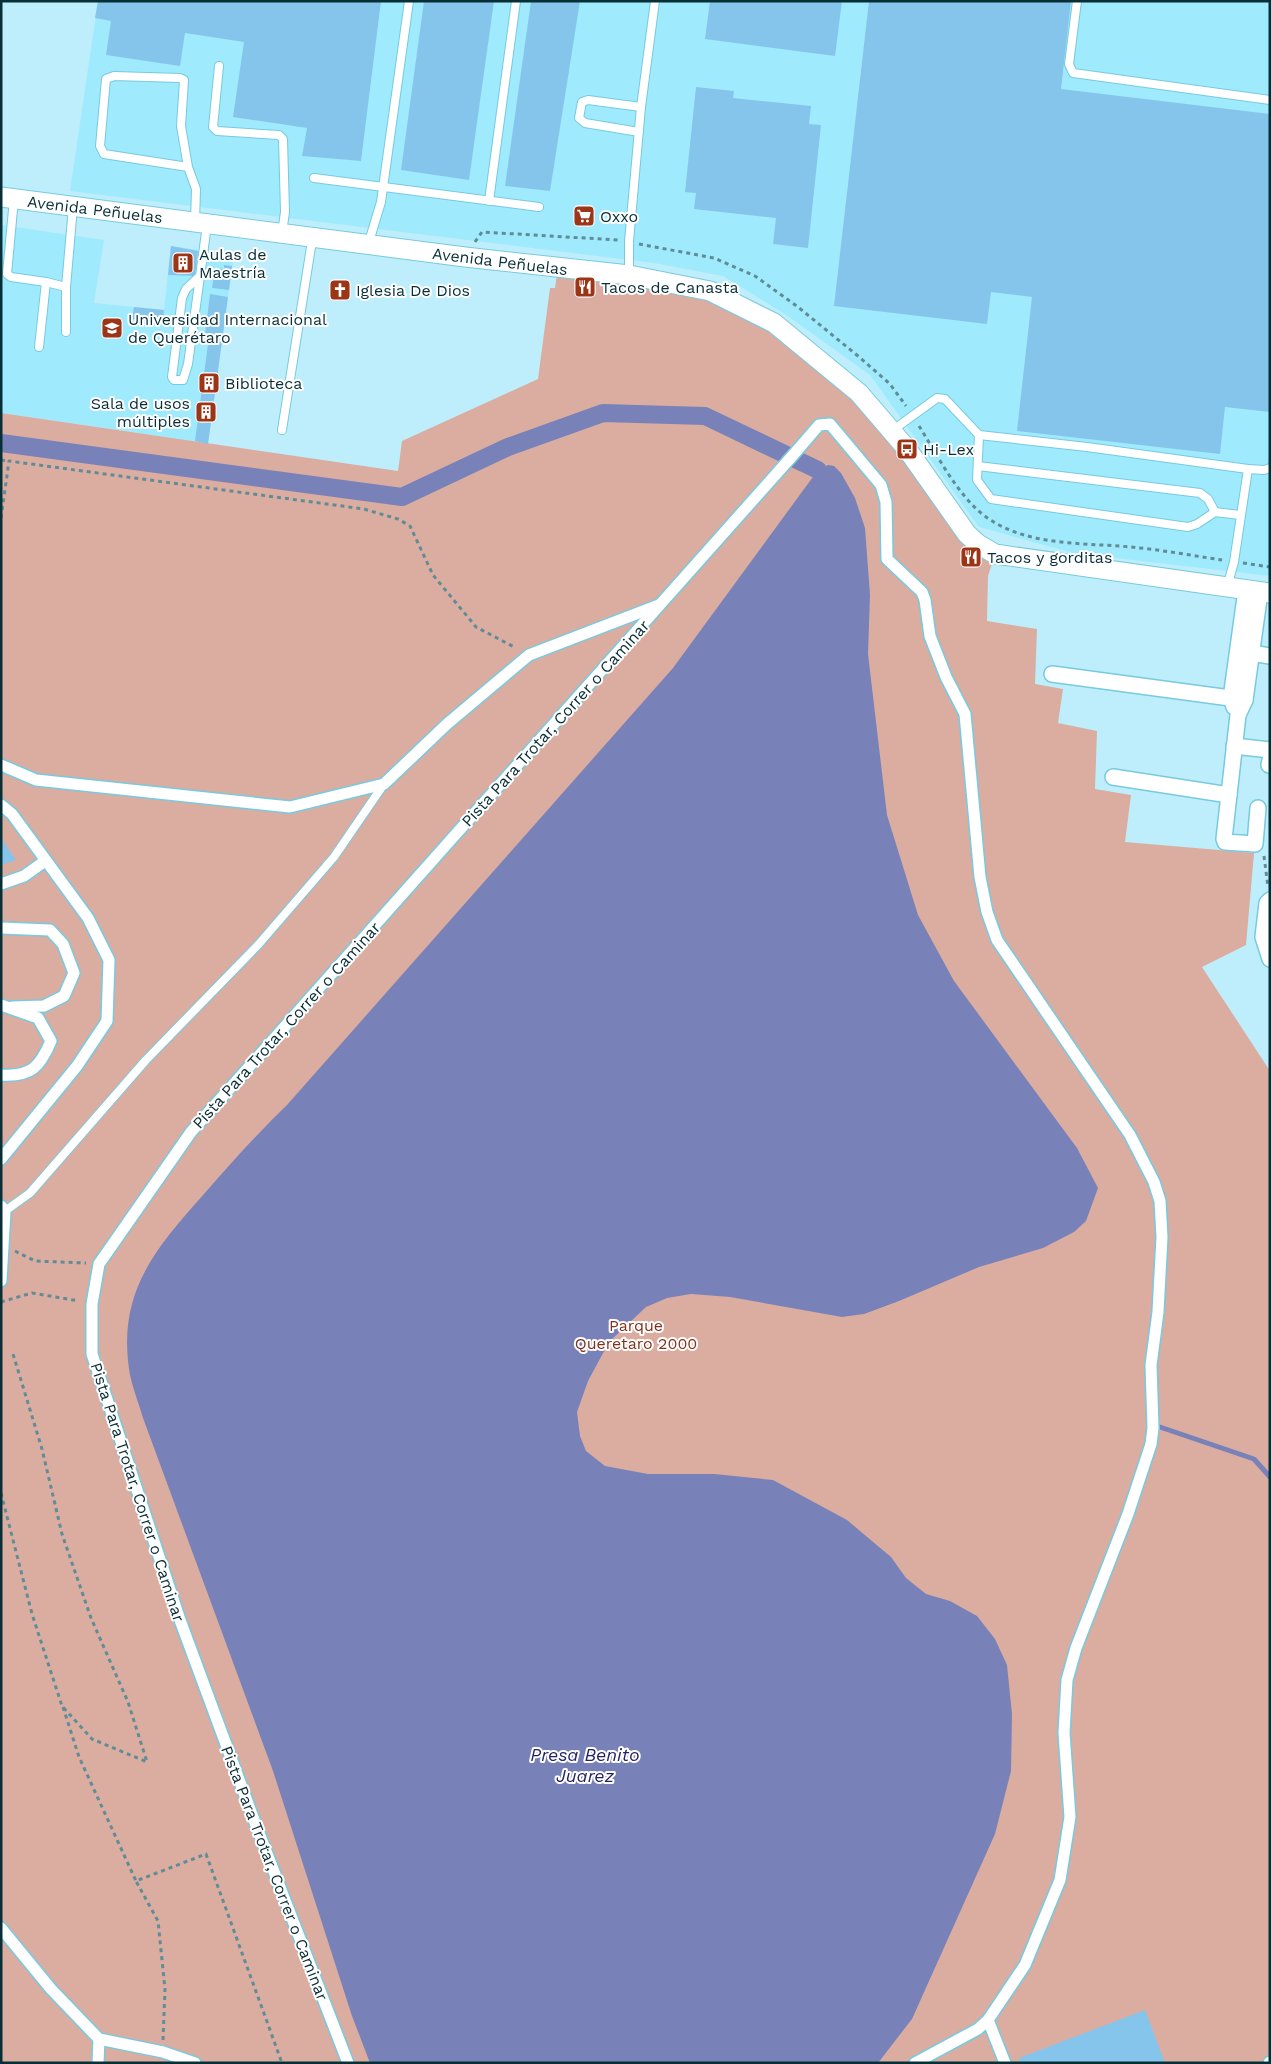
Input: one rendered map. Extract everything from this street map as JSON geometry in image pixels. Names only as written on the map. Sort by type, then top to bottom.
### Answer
[{"type":"street","name":"Avenida Peñuelas","points":[[8,198],[282,234],[629,275],[710,291],[774,323],[860,393],[892,430],[967,534],[995,554],[1258,592]]},
{"type":"street","name":"Pista Para Trotar, Correr o Caminar","points":[[348,2063],[257,1828],[177,1611],[92,1354],[92,1304],[99,1264],[191,1132],[819,425],[830,424],[881,485],[886,502],[886,555],[889,562],[913,582],[924,597],[930,636],[946,677],[965,714],[980,877],[987,912],[997,940],[1130,1135],[1154,1182],[1160,1201],[1162,1236],[1158,1312],[1151,1365],[1153,1410],[1151,1444],[1128,1514],[1076,1648],[1067,1680],[1064,1733],[1070,1817],[1060,1880],[1025,1965],[988,2020]]},
{"type":"street","points":[[1238,699],[1251,654],[1258,592]]},
{"type":"street","points":[[1258,592],[1238,699],[1238,715],[1224,841],[1255,844],[1258,808]]},
{"type":"street","points":[[1,765],[36,780],[290,808],[384,784],[447,724],[529,655],[661,604]]},
{"type":"street","points":[[1251,654],[1270,656]]},
{"type":"street","points":[[1052,674],[1238,699]]},
{"type":"street","points":[[1234,746],[1270,750]]},
{"type":"street","points":[[1113,777],[1229,795]]},
{"type":"street","points":[[1,805],[12,814],[88,918],[109,960],[107,1021],[76,1066],[1,1159]]},
{"type":"street","points":[[1,884],[24,876],[45,861]]},
{"type":"street","points":[[1270,900],[1267,903],[1263,937],[1270,959]]},
{"type":"street","points":[[1,928],[50,930],[63,944],[74,973],[64,996],[44,1006],[7,1006]]},
{"type":"street","points":[[1,1075],[17,1076],[41,1063],[51,1041],[38,1018],[7,1006]]},
{"type":"street","points":[[1,1281],[4,1245],[3,1208]]},
{"type":"street","points":[[1,1928],[51,1989],[99,2039],[163,2052],[195,2063]]},
{"type":"street","points":[[915,2063],[978,2029],[988,2020],[1005,2063]]},
{"type":"street","points":[[98,2063],[99,2039]]},
{"type":"lane","points":[[368,244],[381,202],[409,1]]},
{"type":"lane","points":[[489,201],[516,1]]},
{"type":"lane","points":[[629,275],[629,241],[639,132],[656,1]]},
{"type":"lane","points":[[1077,1],[1069,64],[1074,73],[1270,100]]},
{"type":"lane","points":[[219,66],[213,127],[216,131],[279,135],[282,139],[285,212],[282,234]]},
{"type":"lane","points":[[188,167],[104,154],[100,146],[106,79],[114,76],[180,78],[184,80],[181,126],[188,167],[196,189],[201,223],[200,276],[184,379],[182,381],[174,380],[172,377],[182,298],[186,289],[200,276]]},
{"type":"lane","points":[[639,132],[585,123],[579,118],[582,102],[588,100],[642,107]]},
{"type":"lane","points":[[314,178],[539,207]]},
{"type":"lane","points":[[8,198],[7,274],[11,277],[46,282],[66,288]]},
{"type":"lane","points":[[66,332],[66,288],[73,206]]},
{"type":"lane","points":[[282,430],[311,247],[315,238]]},
{"type":"lane","points":[[39,348],[46,282]]},
{"type":"lane","points":[[892,430],[937,398],[945,398],[979,435],[1087,447],[1248,469],[1264,470],[1270,468]]},
{"type":"lane","points":[[979,435],[978,480],[991,500],[1188,526],[1197,524],[1215,512],[1240,515]]},
{"type":"lane","points":[[978,466],[1200,493],[1208,499],[1215,512]]},
{"type":"lane","points":[[1227,587],[1234,562],[1248,469]]},
{"type":"lane","points":[[3,1208],[30,1193],[146,1060],[258,945],[334,857],[384,784]]},
{"type":"path","points":[[1,460],[364,509],[398,519],[410,526],[433,575],[476,627],[529,655]]},
{"type":"path","points":[[1,518],[9,461]]},
{"type":"path","points":[[1255,844],[1263,850],[1270,900]]},
{"type":"path","points":[[4,1245],[35,1261],[99,1264]]},
{"type":"path","points":[[1,1302],[32,1293],[92,1304]]},
{"type":"path","points":[[13,1354],[42,1450],[62,1534],[91,1618],[128,1702],[147,1762],[92,1739],[62,1706]]},
{"type":"path","points":[[1,1493],[32,1614],[80,1757],[136,1881],[158,1921],[165,1989],[163,2052]]},
{"type":"path","points":[[136,1881],[206,1854],[282,2063]]},
{"type":"shaded area","points":[[98,1],[1270,1],[1270,576],[1073,553],[979,527],[870,375],[785,314],[723,276],[654,263],[70,191]]},
{"type":"shaded area","name":"Universidad Internacional de Querétaro","points":[[1,225],[104,240],[94,303],[164,310],[171,246],[234,255],[208,443],[1,413]]},
{"type":"green space","name":"Parque Queretaro 2000","points":[[558,268],[629,272],[774,323],[859,393],[967,534],[995,554],[988,576],[987,621],[1037,629],[1035,684],[1063,689],[1058,723],[1097,731],[1095,789],[1131,795],[1125,842],[1254,853],[1246,945],[1202,967],[1270,1071],[1270,2063],[1,2063],[1,413],[398,471],[402,441],[538,379],[550,288],[555,288]]},
{"type":"water","name":"Presa Benito Juarez","points":[[828,465],[834,466],[841,473],[855,498],[865,528],[870,595],[868,654],[887,815],[918,915],[954,981],[1077,1148],[1098,1188],[1086,1221],[1074,1232],[1043,1248],[979,1267],[864,1314],[842,1317],[730,1297],[691,1294],[667,1298],[646,1307],[609,1342],[588,1381],[577,1412],[580,1436],[586,1451],[605,1466],[648,1474],[714,1474],[773,1480],[847,1520],[891,1557],[906,1578],[926,1594],[950,1601],[977,1616],[995,1639],[1007,1665],[1012,1714],[1011,1771],[995,1834],[912,2019],[878,2063],[370,2063],[352,2016],[273,1771],[134,1391],[127,1346],[129,1320],[134,1297],[143,1275],[169,1235],[245,1148],[287,1105],[673,668],[818,470]]},
{"type":"building","points":[[98,1],[381,1],[361,161],[302,156],[307,128],[233,117],[244,42],[185,33],[180,66],[106,55],[111,21],[95,18]]},
{"type":"building","points":[[424,1],[494,1],[469,180],[401,170]]},
{"type":"building","points":[[531,1],[580,1],[550,191],[505,186]]},
{"type":"building","points":[[710,1],[842,1],[835,56],[705,39]]},
{"type":"building","points":[[869,1],[1071,1],[1061,89],[1270,114],[1270,412],[1225,407],[1220,454],[1017,431],[1032,297],[991,292],[987,324],[834,306]]},
{"type":"building","points":[[696,87],[734,91],[733,98],[811,106],[809,124],[821,125],[808,248],[773,244],[776,218],[694,209],[696,193],[685,192]]},
{"type":"building","name":"Aulas de Maestría","points":[[171,246],[198,251],[195,276],[168,275]]},
{"type":"building","points":[[224,265],[232,266],[229,290],[212,288],[215,268],[224,269]]},
{"type":"building","points":[[210,294],[228,297],[208,444],[195,441],[208,344],[204,343]]},
{"type":"building","points":[[134,307],[164,310],[163,323],[132,319]]},
{"type":"building","points":[[1,838],[16,860],[1,865]]},
{"type":"building","points":[[1145,2010],[1165,2063],[1020,2063],[1019,2058]]},
{"type":"waterway","points":[[1,443],[402,497],[508,447],[603,413],[705,416],[818,470]]},
{"type":"waterway","points":[[1157,1426],[1254,1459],[1270,1477]]},
{"type":"place","name":"Oxxo","points":[[584,216]]},
{"type":"place","name":"Aulas de Maestría","points":[[183,263]]},
{"type":"place","name":"Tacos de Canasta","points":[[585,287]]},
{"type":"place","name":"Iglesia De Dios","points":[[340,290]]},
{"type":"place","name":"Universidad Internacional de Querétaro","points":[[112,328]]},
{"type":"place","name":"Biblioteca","points":[[209,383]]},
{"type":"place","name":"Sala de usos múltiples","points":[[206,412]]},
{"type":"place","name":"Hi-Lex","points":[[907,449]]},
{"type":"place","name":"Tacos y gorditas","points":[[971,557]]}]
